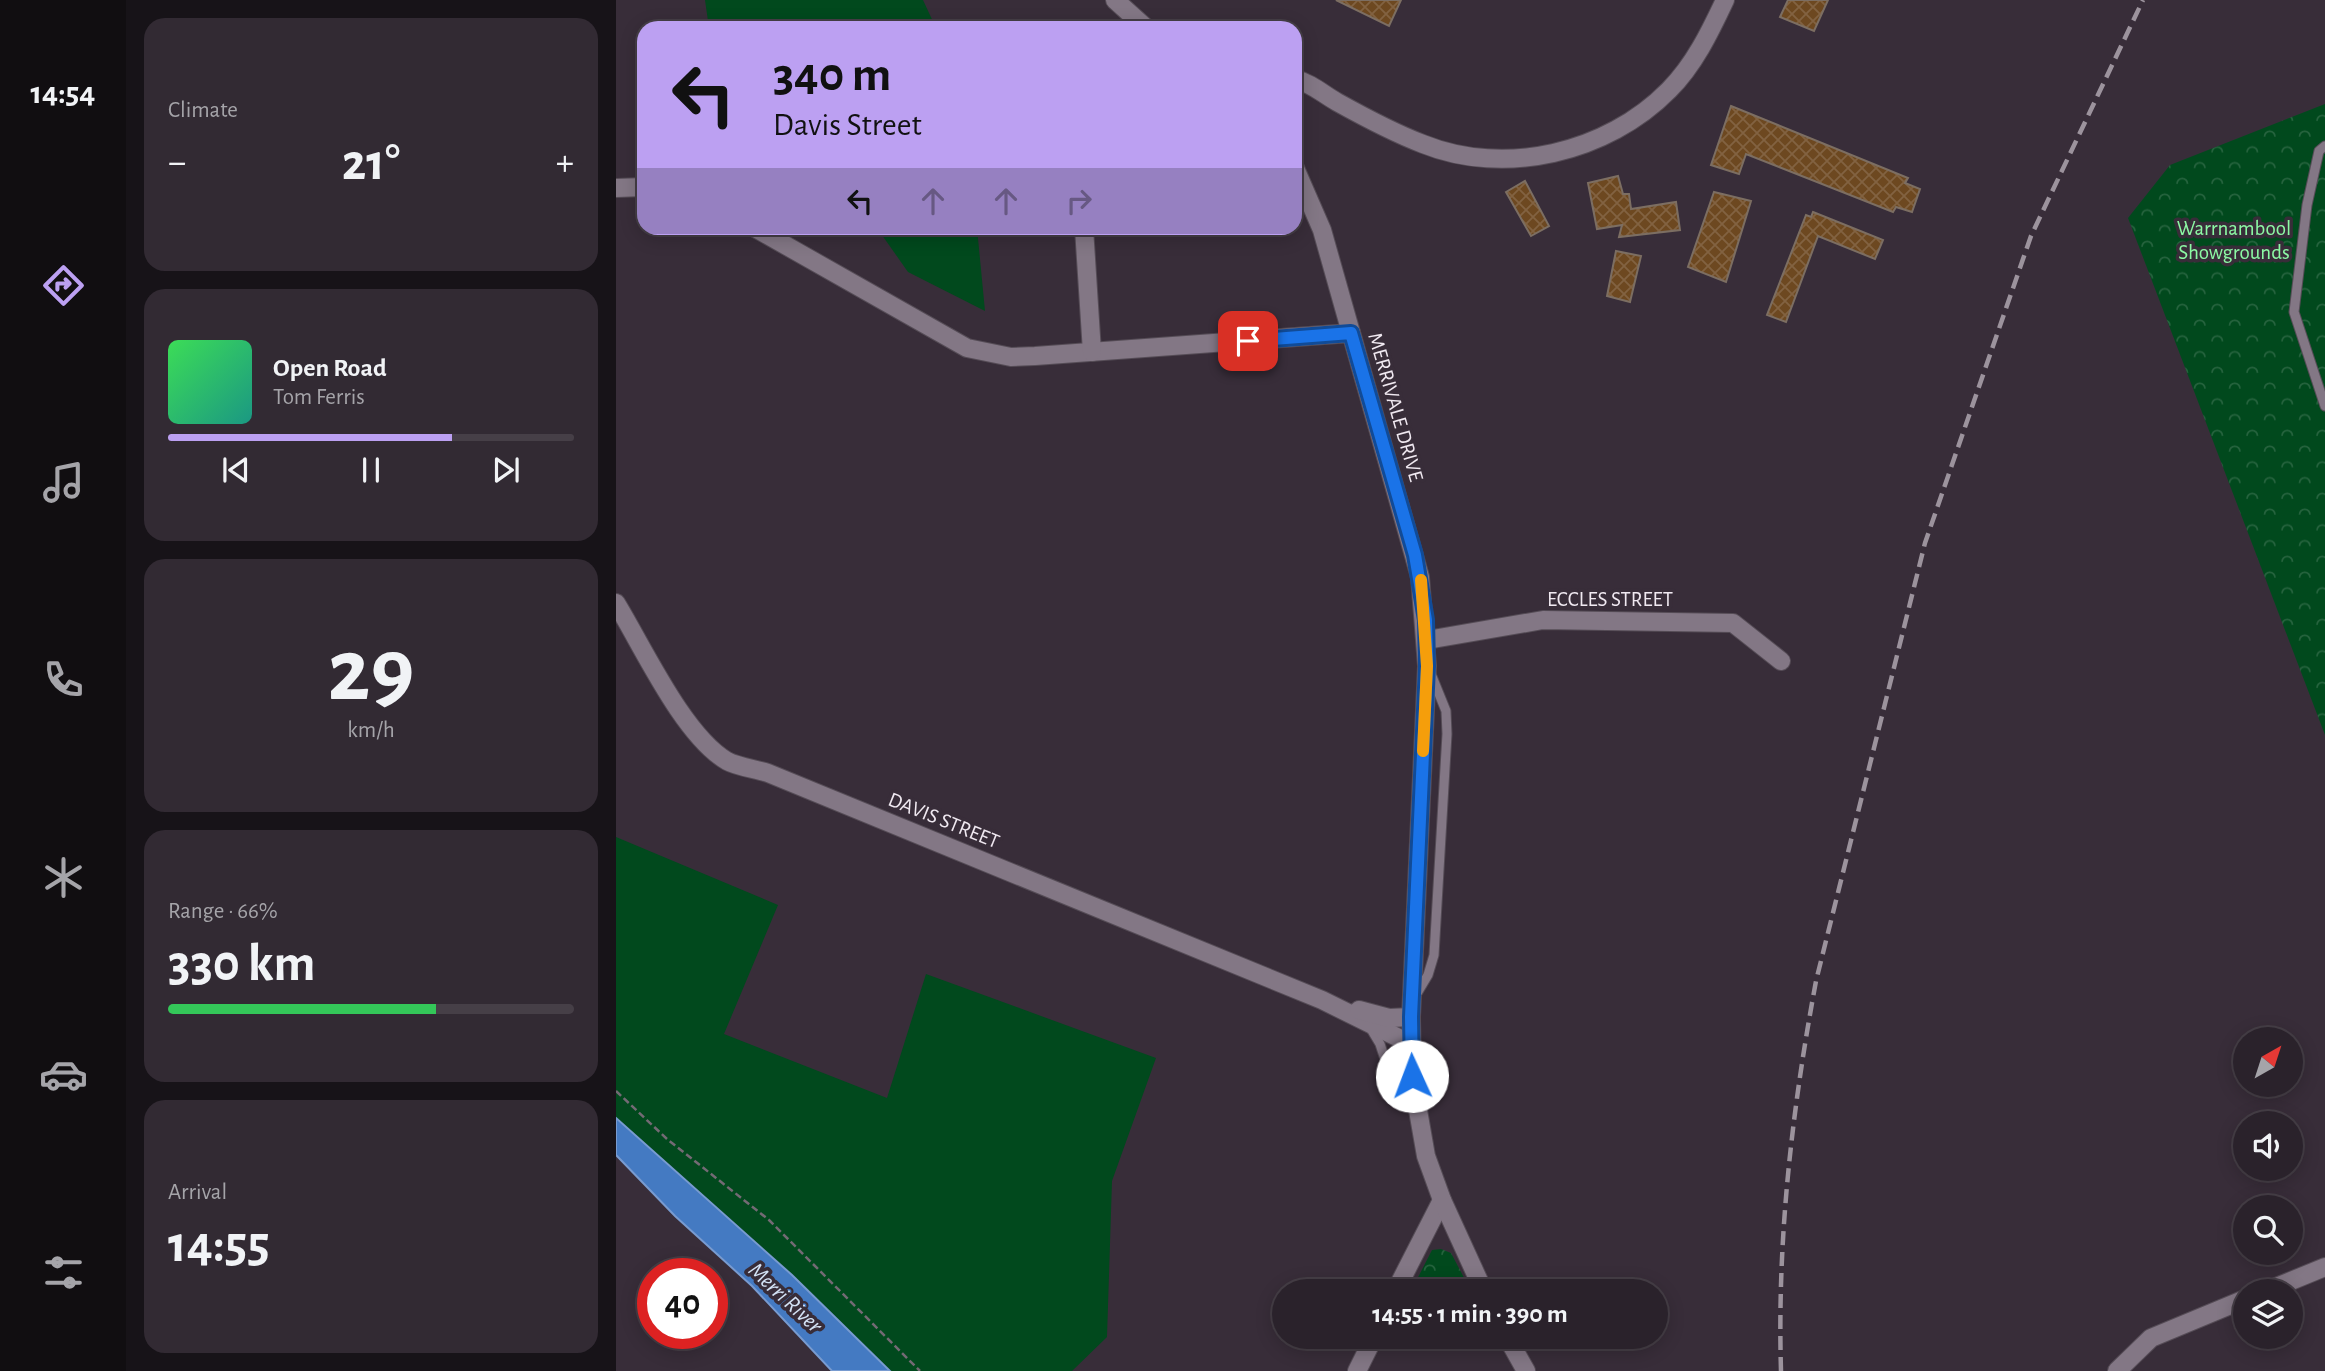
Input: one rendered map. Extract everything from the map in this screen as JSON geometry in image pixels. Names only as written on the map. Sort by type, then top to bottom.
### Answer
[{"type":"street","points":[[1115,0],[1138,21]]},
{"type":"street","points":[[1302,83],[1424,145],[1457,154],[1518,158],[1568,150],[1627,123],[1669,90],[1695,57],[1725,0]]},
{"type":"street","points":[[1302,95],[1311,93],[1338,102]]},
{"type":"street","name":"MERRIVALE DRIVE","points":[[1302,184],[1322,230],[1415,555],[1424,598],[1427,666],[1411,1044],[1418,1121],[1442,1200],[1479,1279]]},
{"type":"street","points":[[616,188],[637,187]]},
{"type":"street","points":[[767,235],[967,348],[1011,357],[1351,333]]},
{"type":"street","points":[[1084,235],[1092,352]]},
{"type":"street","name":"DAVIS STREET","points":[[616,603],[685,719],[709,746],[728,762],[768,773],[1322,1000],[1411,1044]]},
{"type":"street","name":"ECCLES STREET","points":[[1427,640],[1543,620],[1733,622],[1781,661]]},
{"type":"street","name":"DAVIS STREET","points":[[1322,1000],[1389,1018],[1411,1012]]},
{"type":"street","points":[[1402,1279],[1442,1200]]},
{"type":"street","points":[[2297,1279],[2325,1268]]},
{"type":"street","points":[[2117,1371],[2151,1338],[2233,1304]]},
{"type":"street","points":[[1357,1371],[1368,1349]]},
{"type":"street","points":[[1513,1349],[1525,1371]]},
{"type":"lane","points":[[2325,146],[2319,151],[2306,205],[2294,312],[2325,406]]},
{"type":"lane","points":[[1359,1019],[1380,1044],[1398,1099]]},
{"type":"path","points":[[616,1091],[667,1139],[769,1220],[920,1371]]},
{"type":"green space","points":[[705,0],[923,0],[933,21],[708,21]]},
{"type":"green space","name":"Warrnambool Showgrounds","points":[[2325,104],[2325,735],[2128,218],[2170,165]]},
{"type":"green space","points":[[882,235],[978,235],[985,311],[908,272]]},
{"type":"green space","points":[[616,837],[778,905],[724,1034],[887,1098],[926,974],[1156,1058],[1112,1181],[1107,1337],[1072,1371],[890,1371],[792,1275],[616,1118]]},
{"type":"green space","points":[[1441,1249],[1451,1253],[1465,1279],[1417,1279],[1432,1250]]},
{"type":"water","name":"Merri River","points":[[616,1118],[792,1275],[890,1371],[832,1371],[728,1264],[728,1258],[721,1258],[675,1216],[616,1155]]},
{"type":"building","points":[[1336,0],[1401,0],[1389,26]]},
{"type":"building","points":[[1788,0],[1828,0],[1814,31],[1780,17]]},
{"type":"building","points":[[1731,106],[1908,178],[1905,183],[1920,189],[1912,212],[1896,207],[1893,212],[1746,154],[1739,174],[1711,165]]},
{"type":"building","points":[[1618,176],[1623,194],[1629,194],[1631,209],[1676,202],[1680,230],[1619,237],[1622,225],[1597,229],[1588,183]]},
{"type":"building","points":[[1525,181],[1549,226],[1531,236],[1506,192]]},
{"type":"building","points":[[1714,192],[1751,201],[1726,282],[1688,267]]},
{"type":"building","points":[[1813,212],[1883,240],[1875,259],[1818,236],[1786,322],[1767,315],[1806,215],[1811,217]]},
{"type":"building","points":[[1616,251],[1641,256],[1630,302],[1607,296]]},
{"type":"railway","points":[[1781,1371],[1784,1224],[1793,1126],[1807,1029],[1816,981],[1925,543],[2031,236],[2143,0]]},
{"type":"slow traffic","points":[[1421,580],[1426,620],[1427,666],[1423,751]]},
{"type":"route","points":[[1248,341],[1351,333],[1420,577],[1426,620],[1427,666],[1411,1017],[1412,1076]]}]
